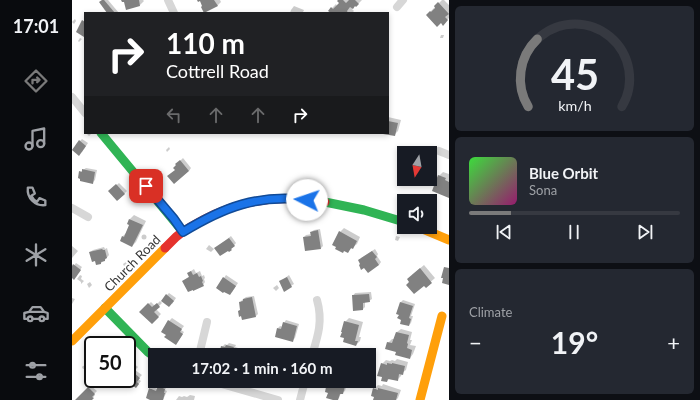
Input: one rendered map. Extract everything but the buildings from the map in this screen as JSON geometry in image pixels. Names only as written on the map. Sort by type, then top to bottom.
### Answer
[{"type":"main road","points":[[102,134],[174,219],[183,232]]},
{"type":"main road","name":"Church Road","points":[[72,341],[177,236],[196,224],[238,205],[254,201],[295,198],[352,207],[397,220]]},
{"type":"main road","points":[[435,234],[449,240]]},
{"type":"main road","points":[[105,308],[148,352]]},
{"type":"main road","points":[[420,400],[442,316]]},
{"type":"street","points":[[168,0],[174,12]]},
{"type":"street","points":[[397,7],[403,0]]},
{"type":"street","points":[[72,97],[84,112]]},
{"type":"street","points":[[439,151],[449,155]]},
{"type":"street","points":[[72,208],[88,217]]},
{"type":"street","points":[[314,348],[320,328],[319,307],[317,300]]},
{"type":"street","points":[[201,348],[207,322]]},
{"type":"street","points":[[236,388],[278,400]]},
{"type":"street","points":[[300,400],[303,388]]},
{"type":"traffic: fast","points":[[102,134],[183,232]]},
{"type":"traffic: fast","points":[[325,202],[364,210],[397,220]]},
{"type":"traffic: fast","points":[[105,308],[148,352]]},
{"type":"traffic: slow","points":[[435,234],[449,240]]},
{"type":"traffic: slow","points":[[72,341],[165,248]]},
{"type":"traffic: slow","points":[[420,400],[442,316]]},
{"type":"traffic: jam","points":[[165,248],[182,232],[203,220],[232,207],[262,200],[293,198],[325,202]]},
{"type":"route","points":[[146,186],[183,232],[220,212],[238,205],[254,201],[273,199],[295,198],[307,200]]}]
